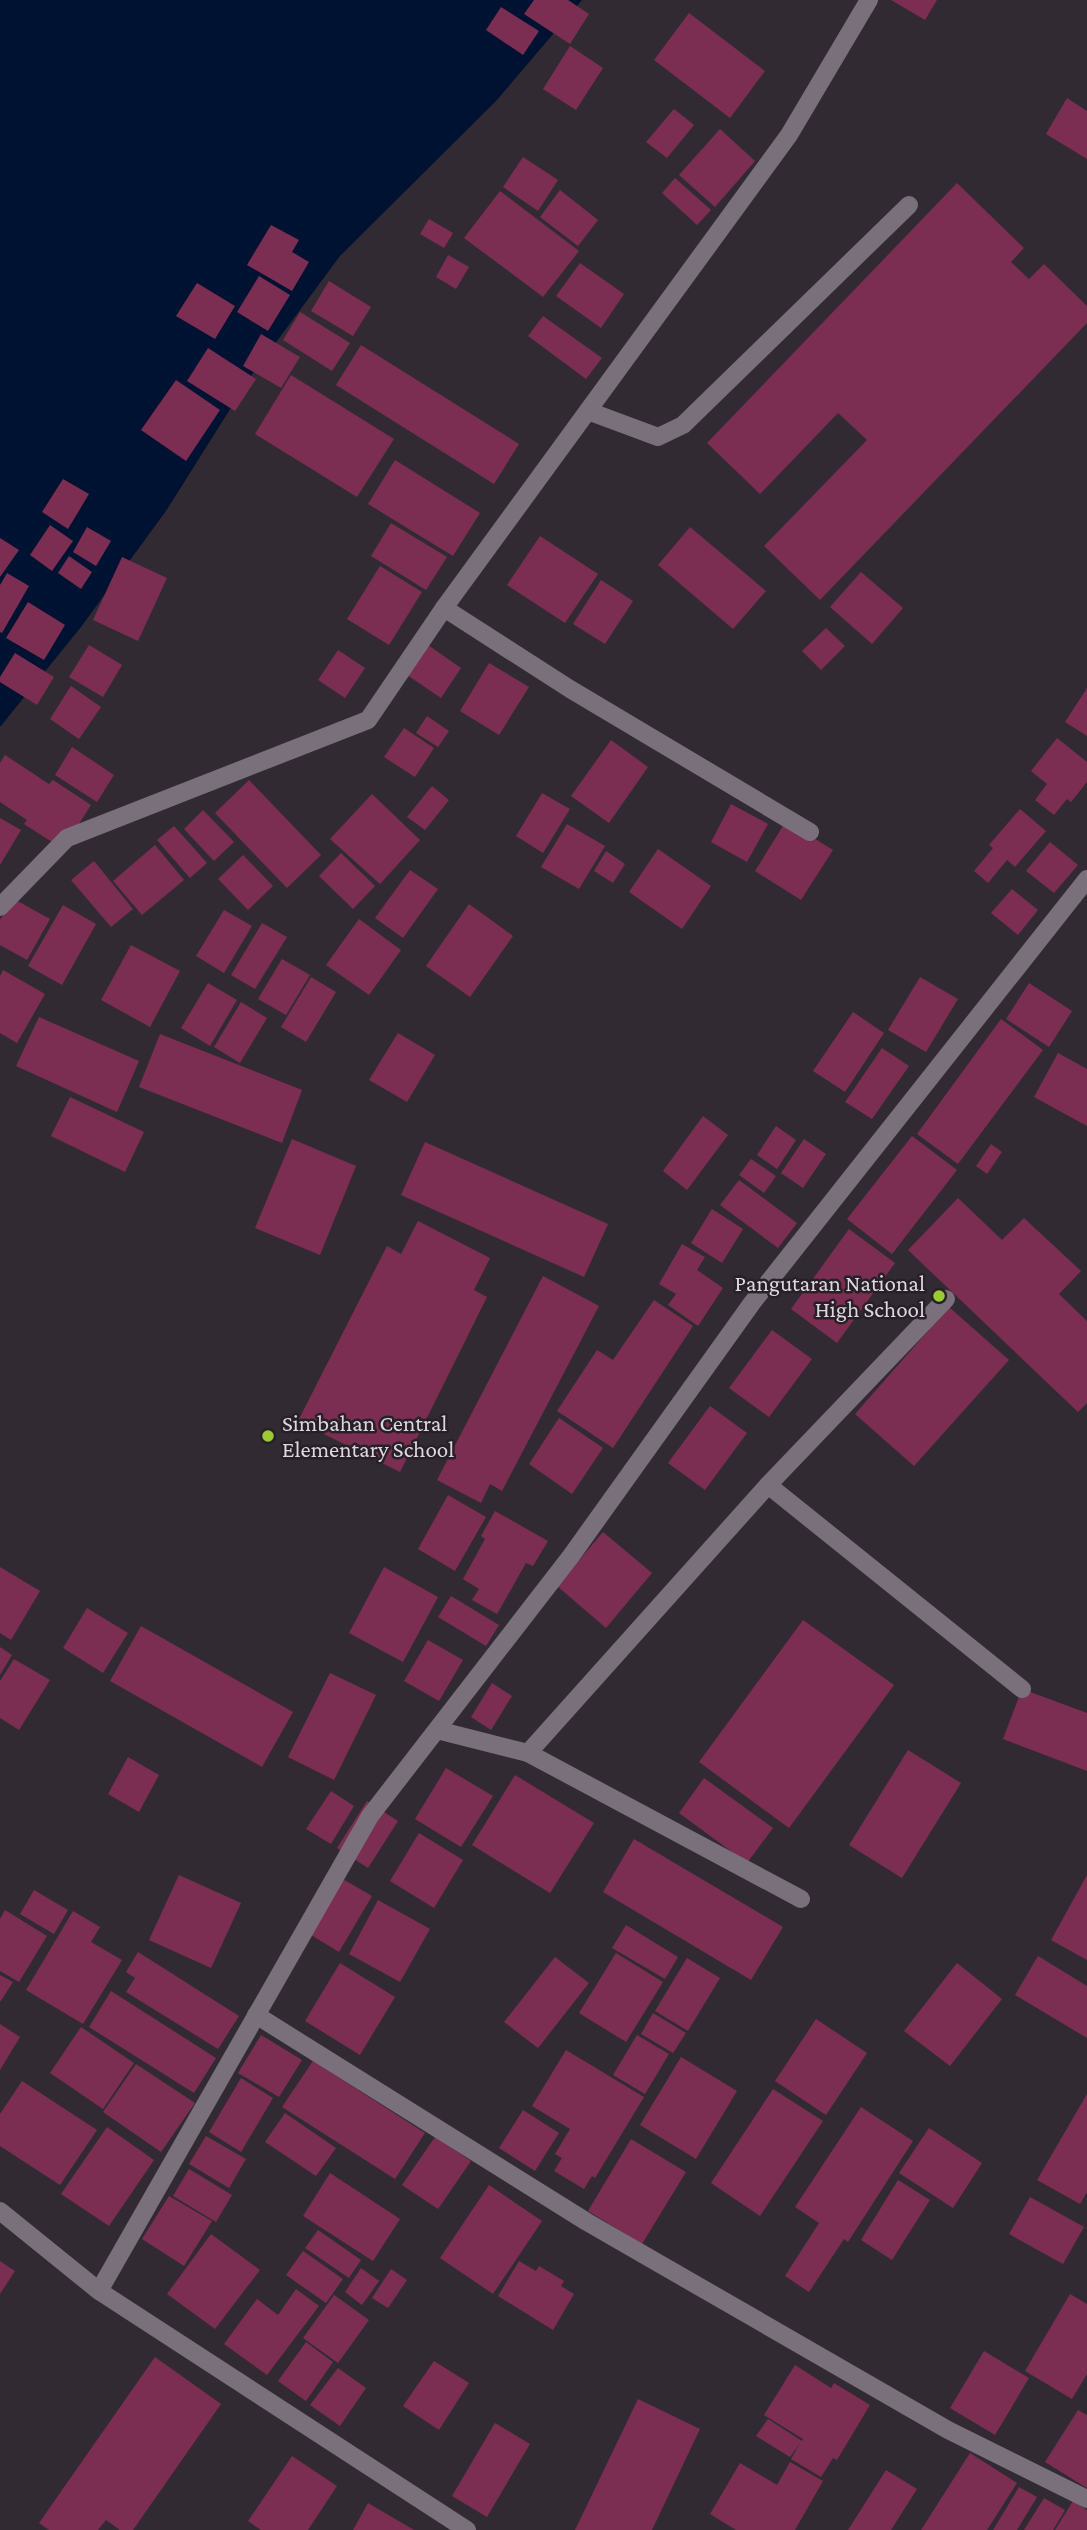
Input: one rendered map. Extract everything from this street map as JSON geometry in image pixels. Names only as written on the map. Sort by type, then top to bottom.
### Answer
[{"type":"street","points":[[0,907],[66,838],[368,720],[444,608],[789,135],[869,0]]},
{"type":"street","points":[[588,411],[658,437],[683,425],[909,205]]},
{"type":"street","points":[[444,608],[570,689],[810,832]]},
{"type":"street","points":[[99,2291],[370,1816],[571,1556],[752,1303],[1087,879]]},
{"type":"street","points":[[528,1753],[768,1485],[946,1299]]},
{"type":"street","points":[[768,1485],[1023,1689]]},
{"type":"street","points":[[437,1730],[528,1753],[801,1899]]},
{"type":"street","points":[[257,2015],[599,2229],[948,2430],[1087,2499]]},
{"type":"street","points":[[0,2211],[99,2291],[467,2530]]},
{"type":"water","points":[[0,0],[582,0],[497,100],[340,256],[251,376],[166,511],[81,627],[0,727]]},
{"type":"building","points":[[534,0],[568,0],[589,14],[570,44],[524,14]]},
{"type":"building","points":[[891,0],[937,0],[925,20]]},
{"type":"building","points":[[501,7],[539,31],[523,55],[486,30]]},
{"type":"building","points":[[689,13],[765,71],[730,118],[654,60]]},
{"type":"building","points":[[570,46],[603,68],[576,110],[543,89]]},
{"type":"building","points":[[1067,98],[1087,111],[1087,159],[1046,134]]},
{"type":"building","points":[[674,109],[694,125],[667,158],[646,142]]},
{"type":"building","points":[[720,129],[755,161],[715,207],[679,175]]},
{"type":"building","points":[[523,157],[558,180],[538,211],[503,187]]},
{"type":"building","points":[[675,178],[711,210],[697,225],[662,193]]},
{"type":"building","points":[[957,183],[1024,248],[1011,262],[1029,279],[1044,264],[1087,306],[1087,323],[820,600],[764,546],[867,440],[838,413],[760,494],[707,443]]},
{"type":"building","points":[[560,190],[598,220],[578,246],[540,217]]},
{"type":"building","points":[[500,191],[579,251],[543,297],[464,238]]},
{"type":"building","points":[[429,219],[453,233],[444,248],[420,234]]},
{"type":"building","points":[[271,225],[299,240],[292,252],[309,262],[292,291],[247,265]]},
{"type":"building","points":[[448,255],[469,267],[456,289],[436,277]]},
{"type":"building","points":[[580,263],[624,294],[601,328],[556,296]]},
{"type":"building","points":[[259,276],[290,295],[268,331],[237,312]]},
{"type":"building","points":[[329,281],[371,307],[353,336],[311,311]]},
{"type":"building","points":[[197,283],[235,306],[215,339],[176,316]]},
{"type":"building","points":[[300,312],[350,343],[332,371],[283,340]]},
{"type":"building","points":[[543,316],[602,358],[586,379],[528,336]]},
{"type":"building","points":[[261,334],[300,357],[281,388],[243,366]]},
{"type":"building","points":[[361,345],[519,444],[494,484],[336,385]]},
{"type":"building","points":[[208,348],[256,379],[235,411],[187,381]]},
{"type":"building","points":[[291,375],[394,439],[357,497],[255,434]]},
{"type":"building","points":[[176,380],[220,410],[186,461],[141,430]]},
{"type":"building","points":[[395,460],[480,513],[453,556],[368,504]]},
{"type":"building","points":[[63,479],[89,494],[68,529],[42,512]]},
{"type":"building","points":[[391,523],[447,557],[426,590],[371,556]]},
{"type":"building","points":[[50,525],[73,541],[52,571],[30,555]]},
{"type":"building","points":[[87,527],[111,541],[96,566],[73,552]]},
{"type":"building","points":[[690,527],[766,591],[733,629],[658,565]]},
{"type":"building","points":[[540,536],[598,574],[565,623],[507,585]]},
{"type":"building","points":[[0,538],[19,550],[0,577]]},
{"type":"building","points":[[69,556],[92,572],[81,589],[58,573]]},
{"type":"building","points":[[122,557],[167,578],[138,641],[93,620]]},
{"type":"building","points":[[380,566],[422,592],[389,645],[347,619]]},
{"type":"building","points":[[861,572],[903,608],[872,644],[830,607]]},
{"type":"building","points":[[7,573],[29,586],[2,633],[0,585]]},
{"type":"building","points":[[601,580],[633,601],[605,644],[573,624]]},
{"type":"building","points":[[28,602],[65,625],[44,660],[6,638]]},
{"type":"building","points":[[826,628],[845,646],[821,670],[802,651]]},
{"type":"building","points":[[89,645],[122,665],[103,697],[69,677]]},
{"type":"building","points":[[428,645],[461,668],[441,698],[407,675]]},
{"type":"building","points":[[338,650],[365,668],[345,698],[318,680]]},
{"type":"building","points":[[15,653],[54,677],[37,705],[0,682],[0,677]]},
{"type":"building","points":[[489,663],[529,687],[499,735],[460,711]]},
{"type":"building","points":[[71,686],[101,707],[79,739],[50,719]]},
{"type":"building","points":[[1087,688],[1087,736],[1065,722]]},
{"type":"building","points":[[427,716],[449,731],[438,747],[416,733]]},
{"type":"building","points":[[404,728],[434,748],[415,777],[384,757]]},
{"type":"building","points":[[1057,738],[1087,762],[1087,782],[1071,802],[1067,799],[1054,815],[1035,800],[1047,784],[1031,771]]},
{"type":"building","points":[[611,740],[648,767],[609,823],[571,796]]},
{"type":"building","points":[[72,747],[114,775],[97,802],[55,775]]},
{"type":"building","points":[[5,755],[49,784],[53,780],[91,805],[63,849],[24,824],[27,820],[0,802],[0,763]]},
{"type":"building","points":[[249,780],[321,855],[287,888],[215,813]]},
{"type":"building","points":[[432,786],[449,800],[425,830],[407,817]]},
{"type":"building","points":[[542,793],[570,809],[543,853],[516,836]]},
{"type":"building","points":[[372,794],[420,840],[380,884],[330,839]]},
{"type":"building","points":[[731,804],[768,824],[747,862],[711,842]]},
{"type":"building","points":[[1020,809],[1046,831],[1015,867],[1007,860],[988,883],[974,871],[993,848],[989,845]]},
{"type":"building","points":[[203,810],[234,842],[214,861],[184,829]]},
{"type":"building","points":[[0,818],[21,830],[0,865]]},
{"type":"building","points":[[786,821],[833,850],[801,900],[755,871]]},
{"type":"building","points":[[567,824],[605,846],[579,889],[541,867]]},
{"type":"building","points":[[174,826],[207,863],[190,878],[157,840]]},
{"type":"building","points":[[1050,842],[1078,865],[1054,893],[1026,871]]},
{"type":"building","points":[[155,845],[184,880],[142,915],[113,881]]},
{"type":"building","points":[[658,849],[711,886],[682,929],[629,892]]},
{"type":"building","points":[[606,851],[625,864],[613,883],[594,871]]},
{"type":"building","points":[[341,853],[375,886],[353,909],[319,876]]},
{"type":"building","points":[[243,855],[273,886],[248,910],[218,879]]},
{"type":"building","points":[[94,861],[133,909],[111,927],[71,880]]},
{"type":"building","points":[[410,870],[438,889],[403,938],[375,918]]},
{"type":"building","points":[[1012,889],[1038,910],[1018,935],[991,913]]},
{"type":"building","points":[[12,898],[50,919],[27,960],[0,945],[0,920]]},
{"type":"building","points":[[469,904],[513,936],[470,997],[426,966]]},
{"type":"building","points":[[63,905],[96,924],[62,985],[28,966]]},
{"type":"building","points":[[224,910],[252,926],[224,973],[196,956]]},
{"type":"building","points":[[359,919],[401,950],[369,995],[326,965]]},
{"type":"building","points":[[262,923],[287,937],[255,989],[231,975]]},
{"type":"building","points":[[131,945],[180,971],[150,1027],[101,1000]]},
{"type":"building","points":[[282,959],[310,975],[286,1015],[258,999]]},
{"type":"building","points":[[3,970],[45,994],[17,1043],[0,1033],[0,976]]},
{"type":"building","points":[[311,977],[336,992],[306,1042],[281,1027]]},
{"type":"building","points":[[920,977],[958,999],[926,1052],[888,1030]]},
{"type":"building","points":[[208,983],[237,1000],[210,1046],[181,1028]]},
{"type":"building","points":[[1029,983],[1072,1011],[1049,1047],[1006,1019]]},
{"type":"building","points":[[241,1002],[267,1018],[240,1063],[214,1047]]},
{"type":"building","points":[[853,1012],[884,1033],[845,1092],[813,1071]]},
{"type":"building","points":[[39,1017],[139,1061],[117,1112],[16,1066]]},
{"type":"building","points":[[1001,1019],[1043,1050],[958,1164],[917,1134]]},
{"type":"building","points":[[398,1033],[435,1055],[407,1102],[369,1080]]},
{"type":"building","points":[[160,1034],[302,1090],[282,1143],[139,1087]]},
{"type":"building","points":[[882,1048],[909,1066],[872,1119],[845,1102]]},
{"type":"building","points":[[1058,1053],[1087,1069],[1087,1126],[1034,1097]]},
{"type":"building","points":[[70,1097],[144,1132],[125,1172],[51,1136]]},
{"type":"building","points":[[703,1116],[728,1135],[687,1190],[663,1171]]},
{"type":"building","points":[[776,1126],[796,1140],[777,1169],[757,1155]]},
{"type":"building","points":[[912,1136],[957,1170],[892,1254],[847,1219]]},
{"type":"building","points":[[292,1139],[356,1166],[320,1255],[255,1228]]},
{"type":"building","points":[[804,1139],[826,1154],[803,1188],[781,1173]]},
{"type":"building","points":[[425,1142],[608,1224],[584,1277],[401,1195]]},
{"type":"building","points":[[991,1144],[1002,1152],[987,1174],[976,1166]]},
{"type":"building","points":[[751,1159],[776,1176],[764,1193],[739,1175]]},
{"type":"building","points":[[739,1180],[797,1223],[778,1248],[720,1205]]},
{"type":"building","points":[[958,1198],[1002,1240],[1024,1218],[1081,1271],[1059,1294],[1087,1321],[1087,1403],[1078,1412],[908,1250]]},
{"type":"building","points":[[712,1209],[743,1229],[722,1263],[691,1243]]},
{"type":"building","points":[[418,1221],[490,1258],[474,1290],[487,1297],[400,1472],[298,1421],[387,1246],[401,1254]]},
{"type":"building","points":[[849,1229],[895,1263],[837,1343],[791,1309]]},
{"type":"building","points":[[682,1244],[705,1257],[697,1270],[723,1288],[698,1326],[668,1305],[676,1294],[659,1284]]},
{"type":"building","points":[[543,1276],[599,1306],[502,1491],[490,1484],[481,1503],[437,1480]]},
{"type":"building","points":[[654,1300],[693,1326],[613,1448],[557,1411],[597,1350],[613,1360]]},
{"type":"building","points":[[949,1307],[1009,1360],[914,1466],[855,1414]]},
{"type":"building","points":[[772,1330],[812,1359],[769,1417],[729,1388]]},
{"type":"building","points":[[710,1406],[747,1433],[705,1490],[668,1463]]},
{"type":"building","points":[[559,1418],[603,1448],[572,1494],[529,1464]]},
{"type":"building","points":[[448,1495],[486,1517],[455,1571],[418,1549]]},
{"type":"building","points":[[495,1511],[548,1541],[533,1566],[526,1563],[497,1614],[472,1600],[479,1589],[463,1579],[485,1539],[481,1536]]},
{"type":"building","points":[[603,1532],[652,1573],[606,1628],[557,1586]]},
{"type":"building","points":[[0,1567],[40,1591],[11,1640],[0,1633]]},
{"type":"building","points":[[384,1567],[438,1597],[403,1662],[349,1633]]},
{"type":"building","points":[[451,1596],[499,1625],[486,1646],[438,1617]]},
{"type":"building","points":[[87,1608],[128,1633],[103,1673],[63,1648]]},
{"type":"building","points":[[803,1620],[894,1685],[789,1828],[699,1762]]},
{"type":"building","points":[[141,1626],[293,1712],[262,1767],[110,1681]]},
{"type":"building","points":[[428,1640],[463,1660],[439,1701],[404,1681]]},
{"type":"building","points":[[0,1647],[12,1655],[0,1675]]},
{"type":"building","points":[[14,1659],[50,1680],[19,1730],[0,1718],[0,1681]]},
{"type":"building","points":[[330,1673],[376,1695],[334,1780],[288,1757]]},
{"type":"building","points":[[492,1683],[512,1696],[491,1730],[471,1717]]},
{"type":"building","points":[[1022,1689],[1087,1713],[1087,1771],[1003,1739]]},
{"type":"building","points":[[908,1750],[961,1783],[902,1878],[849,1845]]},
{"type":"building","points":[[128,1757],[159,1775],[139,1812],[108,1794]]},
{"type":"building","points":[[446,1768],[493,1796],[461,1847],[415,1819]]},
{"type":"building","points":[[515,1775],[594,1823],[550,1893],[472,1845]]},
{"type":"building","points":[[704,1778],[773,1828],[747,1863],[679,1813]]},
{"type":"building","points":[[331,1791],[354,1806],[331,1844],[306,1829]]},
{"type":"building","points":[[367,1801],[398,1821],[368,1868],[337,1848]]},
{"type":"building","points":[[419,1833],[463,1860],[434,1908],[390,1881]]},
{"type":"building","points":[[634,1839],[783,1927],[751,1980],[603,1892]]},
{"type":"building","points":[[334,1874],[372,1896],[339,1952],[301,1929]]},
{"type":"building","points":[[179,1875],[241,1903],[211,1968],[149,1940]]},
{"type":"building","points":[[1087,1875],[1087,1960],[1051,1940]]},
{"type":"building","points":[[34,1890],[68,1910],[54,1934],[20,1914]]},
{"type":"building","points":[[378,1900],[430,1929],[400,1982],[349,1954]]},
{"type":"building","points":[[5,1910],[47,1936],[19,1982],[0,1971],[0,1919]]},
{"type":"building","points":[[73,1911],[100,1927],[91,1942],[122,1960],[83,2024],[26,1990]]},
{"type":"building","points":[[626,1925],[678,1957],[665,1979],[612,1948]]},
{"type":"building","points":[[138,1952],[239,2016],[218,2049],[126,1992],[135,1978],[126,1972]]},
{"type":"building","points":[[616,1953],[663,1982],[626,2042],[579,2013]]},
{"type":"building","points":[[1038,1956],[1087,1986],[1087,2038],[1015,1995]]},
{"type":"building","points":[[555,1957],[589,1983],[538,2048],[504,2022]]},
{"type":"building","points":[[687,1958],[720,1978],[688,2031],[655,2011]]},
{"type":"building","points":[[340,1963],[395,1997],[360,2055],[305,2021]]},
{"type":"building","points":[[957,1963],[1002,1999],[950,2066],[904,2031]]},
{"type":"building","points":[[0,1975],[13,1982],[0,2002]]},
{"type":"building","points":[[111,1991],[216,2058],[194,2093],[89,2027]]},
{"type":"building","points":[[653,2013],[686,2033],[673,2053],[641,2034]]},
{"type":"building","points":[[816,2019],[867,2053],[826,2115],[775,2081]]},
{"type":"building","points":[[0,2024],[20,2037],[0,2070]]},
{"type":"building","points":[[81,2027],[134,2063],[103,2109],[50,2073]]},
{"type":"building","points":[[261,2035],[302,2060],[279,2097],[238,2073]]},
{"type":"building","points":[[637,2035],[669,2054],[645,2094],[613,2075]]},
{"type":"building","points":[[566,2050],[644,2097],[595,2178],[592,2176],[584,2189],[554,2171],[562,2158],[555,2154],[570,2129],[532,2106]]},
{"type":"building","points":[[681,2057],[737,2091],[696,2159],[640,2125]]},
{"type":"building","points":[[313,2061],[425,2133],[395,2179],[282,2107]]},
{"type":"building","points":[[136,2064],[195,2103],[161,2152],[103,2112]]},
{"type":"building","points":[[241,2078],[273,2098],[241,2152],[209,2132]]},
{"type":"building","points":[[22,2081],[97,2130],[60,2185],[0,2146],[0,2114]]},
{"type":"building","points":[[773,2089],[823,2121],[760,2216],[711,2183]]},
{"type":"building","points":[[1087,2094],[1087,2192],[1080,2204],[1037,2180]]},
{"type":"building","points":[[861,2107],[913,2141],[848,2242],[844,2239],[809,2292],[785,2276],[819,2223],[795,2207]]},
{"type":"building","points":[[523,2110],[559,2133],[535,2171],[499,2148]]},
{"type":"building","points":[[285,2113],[336,2148],[316,2176],[265,2142]]},
{"type":"building","points":[[107,2127],[154,2160],[109,2226],[61,2194]]},
{"type":"building","points":[[929,2128],[982,2163],[953,2208],[899,2173]]},
{"type":"building","points":[[206,2136],[246,2159],[229,2188],[189,2164]]},
{"type":"building","points":[[435,2137],[471,2161],[438,2209],[402,2185]]},
{"type":"building","points":[[631,2139],[686,2172],[642,2244],[588,2211]]},
{"type":"building","points":[[189,2169],[232,2195],[216,2222],[173,2196]]},
{"type":"building","points":[[330,2173],[400,2219],[373,2261],[303,2216]]},
{"type":"building","points":[[898,2180],[930,2200],[892,2260],[861,2240]]},
{"type":"building","points":[[489,2185],[542,2221],[493,2294],[440,2258]]},
{"type":"building","points":[[169,2196],[212,2221],[184,2266],[142,2239]]},
{"type":"building","points":[[1030,2197],[1084,2227],[1063,2264],[1009,2234]]},
{"type":"building","points":[[318,2230],[361,2260],[349,2278],[305,2248]]},
{"type":"building","points":[[211,2234],[260,2270],[215,2329],[167,2294]]},
{"type":"building","points":[[303,2251],[343,2279],[326,2303],[286,2275]]},
{"type":"building","points":[[0,2261],[15,2271],[0,2294]]},
{"type":"building","points":[[519,2261],[536,2271],[539,2266],[564,2281],[561,2286],[574,2294],[553,2330],[498,2296]]},
{"type":"building","points":[[361,2268],[379,2281],[362,2305],[345,2292]]},
{"type":"building","points":[[391,2269],[407,2280],[388,2308],[372,2298]]},
{"type":"building","points":[[296,2289],[319,2306],[267,2375],[224,2344],[257,2299],[278,2315]]},
{"type":"building","points":[[1070,2294],[1087,2304],[1087,2374],[1072,2399],[1025,2371]]},
{"type":"building","points":[[334,2295],[369,2320],[338,2363],[303,2338]]},
{"type":"building","points":[[306,2342],[333,2362],[306,2401],[278,2381]]},
{"type":"building","points":[[984,2351],[1029,2378],[995,2435],[950,2408]]},
{"type":"building","points":[[155,2357],[221,2404],[133,2530],[120,2530],[106,2520],[98,2530],[49,2530],[39,2523]]},
{"type":"building","points":[[434,2361],[469,2383],[439,2430],[403,2406]]},
{"type":"building","points":[[795,2365],[831,2388],[834,2383],[870,2405],[837,2460],[833,2458],[821,2477],[791,2459],[800,2443],[790,2457],[756,2436],[768,2419],[802,2441],[803,2439],[764,2415]]},
{"type":"building","points":[[338,2368],[366,2388],[340,2426],[310,2405]]},
{"type":"building","points":[[638,2399],[700,2429],[652,2530],[575,2530]]},
{"type":"building","points":[[1078,2410],[1087,2415],[1087,2488],[1045,2462]]},
{"type":"building","points":[[495,2423],[530,2444],[487,2517],[452,2496]]},
{"type":"building","points":[[970,2453],[1017,2483],[987,2530],[921,2530]]},
{"type":"building","points":[[292,2456],[337,2486],[308,2530],[261,2530],[248,2521]]},
{"type":"building","points":[[790,2462],[823,2481],[795,2530],[736,2530],[710,2514],[740,2463],[777,2485]]},
{"type":"building","points":[[886,2470],[917,2489],[891,2530],[848,2530]]},
{"type":"building","points":[[1019,2487],[1037,2497],[1017,2530],[993,2530]]},
{"type":"building","points":[[1044,2498],[1065,2510],[1053,2530],[1024,2530]]},
{"type":"building","points":[[1073,2501],[1087,2510],[1087,2530],[1055,2530]]},
{"type":"building","points":[[368,2503],[414,2530],[353,2530]]},
{"type":"place","name":"Pangutaran National High School","points":[[939,1296]]},
{"type":"place","name":"Simbahan Central Elementary School","points":[[268,1436]]}]
